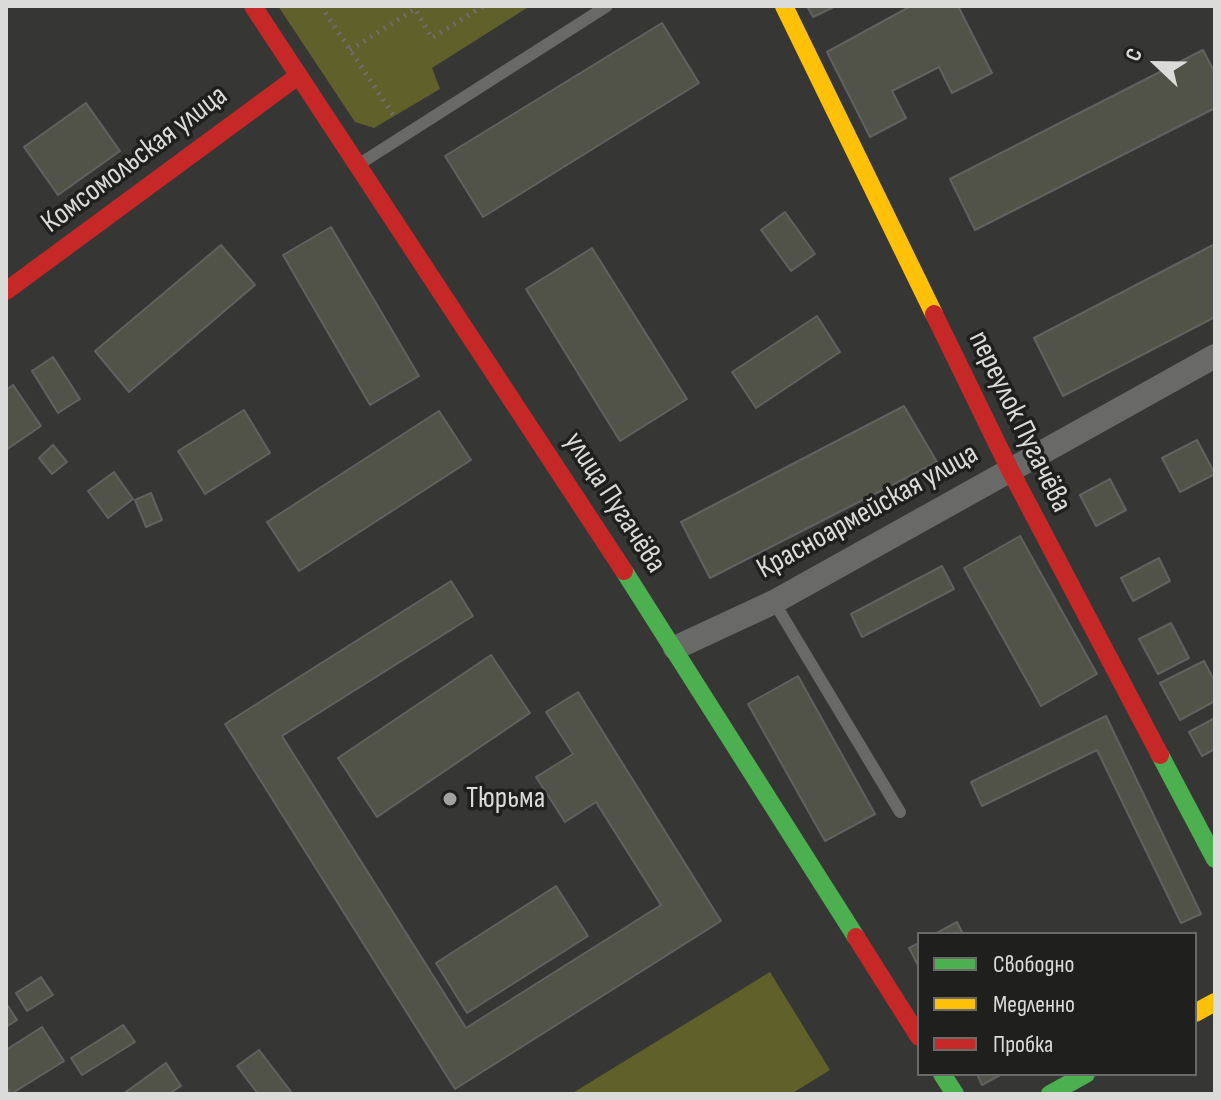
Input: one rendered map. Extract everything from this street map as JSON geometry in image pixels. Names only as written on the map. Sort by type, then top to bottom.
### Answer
[{"type":"main road","name":"улица Пугачёва","points":[[253,6],[675,648],[917,1034]]},
{"type":"main road","name":"переулок Пугачёва","points":[[784,6],[1010,470],[1215,859]]},
{"type":"main road","name":"Комсомольская улица","points":[[6,291],[298,76]]},
{"type":"main road","points":[[1197,1012],[1215,1003]]},
{"type":"main road","points":[[943,1076],[955,1094]]},
{"type":"main road","points":[[1050,1094],[1082,1076]]},
{"type":"street","name":"Красноармейская улица","points":[[675,648],[774,602],[1215,356]]},
{"type":"lane","points":[[358,165],[607,6]]},
{"type":"lane","points":[[774,602],[900,812]]},
{"type":"path","points":[[321,6],[394,116]]},
{"type":"path","points":[[350,50],[414,8],[432,38],[483,6]]},
{"type":"shaded area","points":[[278,6],[530,6],[432,68],[440,89],[374,128],[355,122]]},
{"type":"shaded area","points":[[770,972],[830,1070],[791,1094],[571,1094]]},
{"type":"building","points":[[807,6],[836,6],[813,17]]},
{"type":"building","points":[[911,6],[958,6],[992,73],[952,93],[939,67],[892,91],[906,118],[870,137],[827,52]]},
{"type":"building","points":[[662,23],[699,83],[483,217],[445,156]]},
{"type":"building","points":[[1203,50],[1215,73],[1215,108],[975,230],[950,179]]},
{"type":"building","points":[[86,103],[120,151],[58,195],[24,147]]},
{"type":"building","points":[[785,212],[815,254],[791,271],[761,230]]},
{"type":"building","points":[[331,227],[419,376],[370,405],[283,255]]},
{"type":"building","points":[[1215,244],[1215,317],[1063,396],[1034,338]]},
{"type":"building","points":[[221,245],[255,285],[129,392],[95,351]]},
{"type":"building","points":[[592,248],[687,399],[620,441],[526,289]]},
{"type":"building","points":[[817,316],[840,352],[756,408],[732,372]]},
{"type":"building","points":[[53,357],[80,399],[58,413],[32,371]]},
{"type":"building","points":[[13,385],[41,426],[6,450],[6,390]]},
{"type":"building","points":[[904,406],[937,462],[710,578],[681,522]]},
{"type":"building","points":[[244,410],[270,453],[205,494],[178,451]]},
{"type":"building","points":[[439,411],[471,460],[299,571],[267,522]]},
{"type":"building","points":[[1197,440],[1215,474],[1180,492],[1162,458]]},
{"type":"building","points":[[53,445],[67,462],[52,474],[39,458]]},
{"type":"building","points":[[114,472],[133,499],[108,518],[88,491]]},
{"type":"building","points":[[1110,479],[1126,510],[1096,526],[1080,495]]},
{"type":"building","points":[[151,493],[162,520],[146,527],[135,500]]},
{"type":"building","points":[[1020,536],[1097,674],[1041,706],[964,568]]},
{"type":"building","points":[[1159,558],[1170,581],[1133,601],[1121,578]]},
{"type":"building","points":[[942,566],[954,589],[862,637],[851,614]]},
{"type":"building","points":[[451,581],[473,616],[282,736],[466,1028],[661,905],[596,802],[565,822],[536,777],[573,754],[546,712],[578,692],[721,921],[455,1089],[225,724]]},
{"type":"building","points":[[1171,623],[1189,658],[1158,674],[1139,639]]},
{"type":"building","points":[[491,655],[530,713],[377,817],[338,758]]},
{"type":"building","points":[[1204,661],[1215,682],[1215,701],[1180,720],[1160,683]]},
{"type":"building","points":[[798,676],[875,814],[825,841],[748,704]]},
{"type":"building","points":[[1106,716],[1201,914],[1181,923],[1097,750],[982,806],[971,782]]},
{"type":"building","points":[[1215,718],[1215,749],[1202,756],[1189,732]]},
{"type":"building","points":[[556,886],[588,936],[467,1013],[436,963]]},
{"type":"building","points":[[957,922],[962,932],[939,932]]},
{"type":"building","points":[[917,944],[917,963],[909,948]]},
{"type":"building","points":[[41,977],[53,995],[27,1011],[16,993]]},
{"type":"building","points":[[6,1003],[17,1020],[6,1027]]},
{"type":"building","points":[[123,1025],[135,1042],[82,1075],[71,1058]]},
{"type":"building","points":[[42,1027],[64,1061],[11,1094],[6,1087],[6,1050]]},
{"type":"building","points":[[259,1050],[292,1093],[258,1094],[237,1066]]},
{"type":"building","points":[[166,1063],[181,1086],[169,1094],[123,1094]]},
{"type":"building","points":[[978,1076],[998,1076],[982,1085]]},
{"type":"traffic: fast","points":[[624,571],[856,937]]},
{"type":"traffic: fast","points":[[1160,755],[1215,859]]},
{"type":"traffic: fast","points":[[943,1076],[955,1094]]},
{"type":"traffic: fast","points":[[1050,1094],[1082,1076]]},
{"type":"traffic: slow","points":[[784,6],[934,314]]},
{"type":"traffic: slow","points":[[1197,1012],[1215,1002]]},
{"type":"traffic: jam","points":[[253,6],[624,571]]},
{"type":"traffic: jam","points":[[6,291],[298,76]]},
{"type":"traffic: jam","points":[[934,314],[1010,470],[1160,755]]},
{"type":"traffic: jam","points":[[856,937],[917,1034]]},
{"type":"place","name":"Тюрьма","points":[[450,799]]}]
